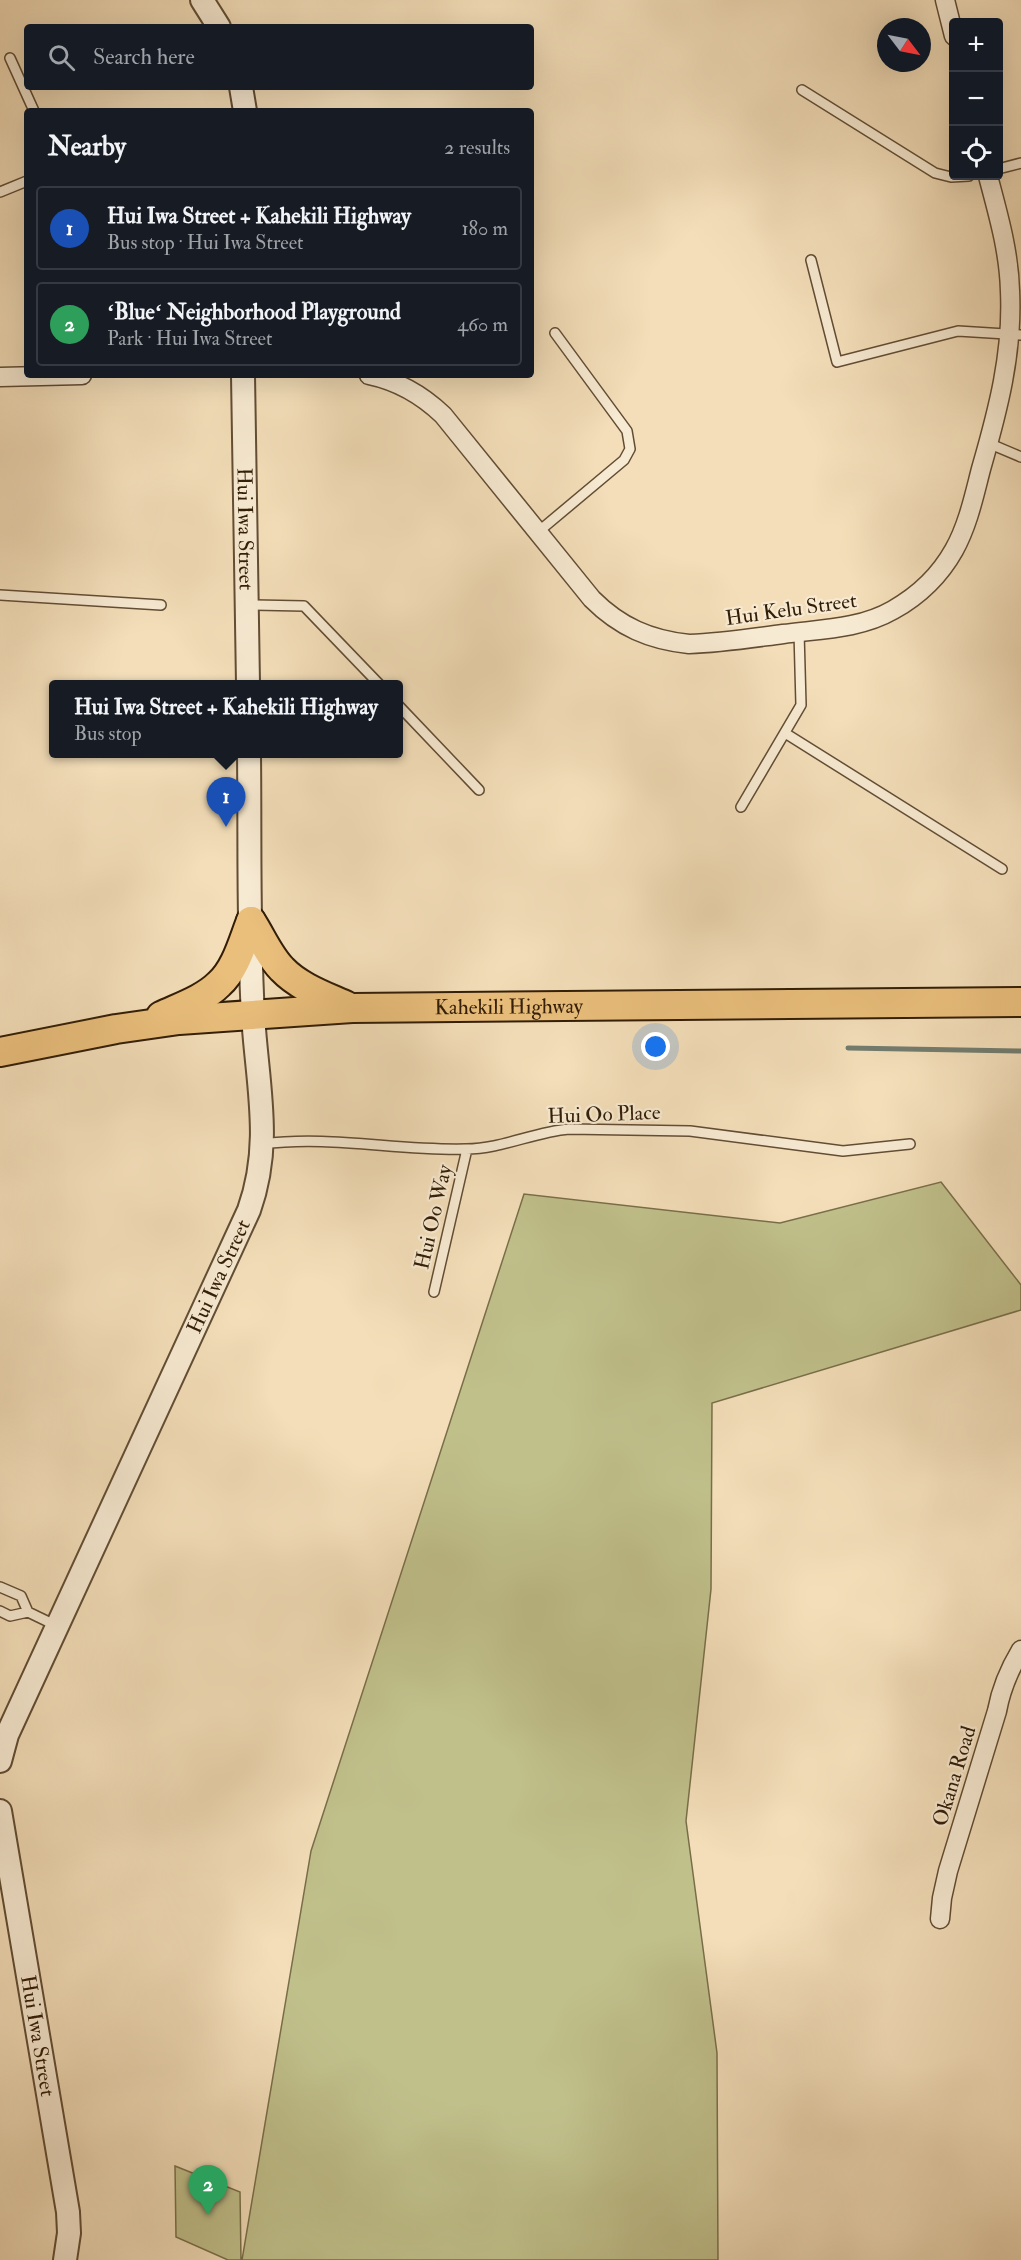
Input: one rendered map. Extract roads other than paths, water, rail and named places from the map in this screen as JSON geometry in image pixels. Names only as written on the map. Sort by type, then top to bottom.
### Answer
[{"type":"main road","points":[[251,921],[280,968],[312,990],[352,1008]]},
{"type":"main road","points":[[140,1026],[207,994],[220,984],[230,970],[251,921]]},
{"type":"main road","name":"Kahekili Highway","points":[[0,1052],[54,1040],[179,1020],[352,1008],[1021,1002]]},
{"type":"street","points":[[202,0],[217,24]]},
{"type":"street","points":[[945,0],[950,18]]},
{"type":"street","points":[[242,90],[244,108]]},
{"type":"street","name":"Hui Kelu Street","points":[[378,378],[406,388],[437,410],[592,599],[627,627],[652,638],[670,642],[708,644],[859,625],[893,611],[922,590],[945,564],[961,536],[988,443],[1015,335],[1005,241],[989,180]]},
{"type":"street","points":[[0,377],[24,376]]},
{"type":"street","name":"Hui Iwa Street","points":[[243,378],[248,680]]},
{"type":"street","name":"Hui Iwa Street","points":[[0,1761],[7,1735],[249,1210],[259,1179],[263,1144],[253,1014],[249,758]]},
{"type":"street","name":"Okana Road","points":[[940,1918],[948,1871],[997,1712],[1000,1694],[1006,1677],[1021,1650]]},
{"type":"street","name":"Hui Iwa Street","points":[[0,1811],[68,2212],[69,2233],[65,2260]]},
{"type":"lane","points":[[10,58],[24,89]]},
{"type":"lane","points":[[24,90],[33,108]]},
{"type":"lane","points":[[802,90],[935,173],[949,176]]},
{"type":"lane","points":[[1003,168],[1021,163]]},
{"type":"lane","points":[[0,192],[24,182]]},
{"type":"lane","points":[[811,260],[837,362],[958,331],[1015,335]]},
{"type":"lane","points":[[538,532],[624,460],[630,443],[627,431],[555,333]]},
{"type":"lane","points":[[988,443],[1021,457]]},
{"type":"lane","points":[[0,595],[161,605]]},
{"type":"lane","points":[[247,605],[304,606],[375,680]]},
{"type":"lane","points":[[741,807],[799,710],[802,699],[799,632]]},
{"type":"lane","points":[[403,709],[479,790]]},
{"type":"lane","points":[[785,733],[1002,869]]},
{"type":"lane","name":"Hui Oo Place","points":[[263,1144],[300,1141],[467,1149],[501,1145],[552,1131],[570,1129],[690,1131],[843,1152],[910,1144]]},
{"type":"lane","name":"Hui Oo Way","points":[[434,1292],[467,1149]]},
{"type":"lane","points":[[0,1587],[21,1596],[28,1612]]},
{"type":"lane","points":[[0,1611],[10,1616],[28,1612],[57,1626]]},
{"type":"waterway","points":[[848,1048],[1021,1051]]},
{"type":"place","name":"Hui Iwa Street + Kahekili Highway","points":[[226,827]]},
{"type":"place","name":"ʻBlueʻ Neighborhood Playground","points":[[208,2215]]}]
